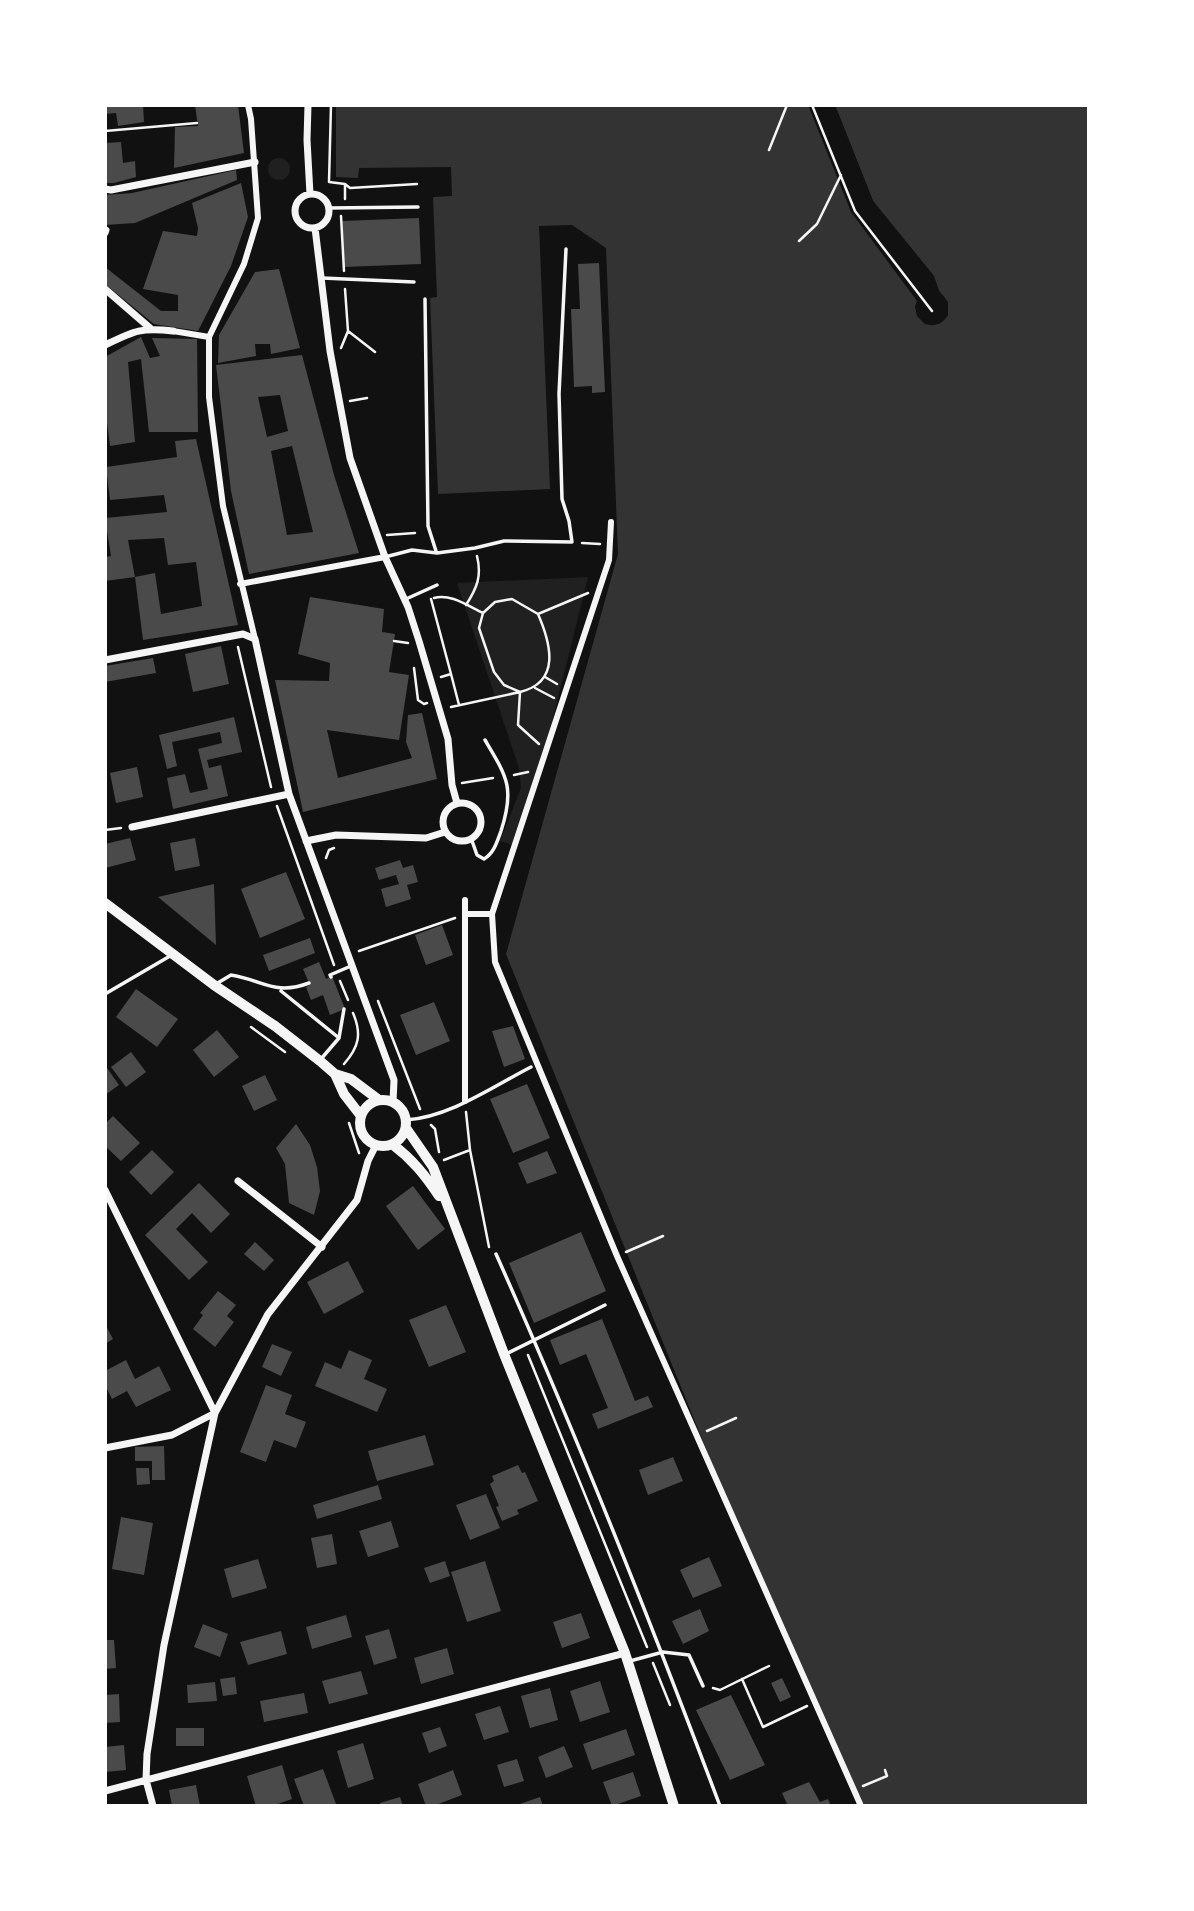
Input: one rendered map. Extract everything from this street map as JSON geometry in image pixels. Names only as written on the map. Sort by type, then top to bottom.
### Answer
[{"type":"main road","points":[[105,903],[172,955],[275,1026],[335,1074],[351,1079],[379,1100],[394,1102],[400,1107],[406,1124],[433,1167],[504,1354],[626,1657],[674,1806]]},
{"type":"main road","points":[[335,1074],[344,1094],[361,1116]]},
{"type":"main road","points":[[379,1100],[368,1105],[361,1116],[361,1130],[370,1142],[376,1145],[392,1144],[403,1135],[406,1124]]},
{"type":"main road","points":[[392,1144],[425,1174],[448,1209]]},
{"type":"street","points":[[248,105],[258,218],[244,264],[209,337],[209,397],[223,506],[289,794],[394,1080],[394,1102]]},
{"type":"street","points":[[308,105],[310,194]]},
{"type":"street","points":[[106,191],[255,162]]},
{"type":"street","points":[[310,194],[320,196],[329,208],[326,221],[315,228],[304,226],[295,213],[300,199],[310,194]]},
{"type":"street","points":[[315,228],[330,351],[350,458],[385,557],[405,600],[431,680],[448,739],[452,785],[457,803]]},
{"type":"street","points":[[105,289],[150,328]]},
{"type":"street","points":[[105,345],[134,331],[150,328],[209,337]]},
{"type":"street","points":[[611,522],[609,560],[492,914],[495,962],[617,1256],[861,1806]]},
{"type":"street","points":[[240,584],[385,557]]},
{"type":"street","points":[[105,660],[243,634],[255,639]]},
{"type":"street","points":[[132,828],[289,794]]},
{"type":"street","points":[[457,803],[472,805],[479,813],[480,827],[471,838],[457,840],[445,832],[442,822],[445,812],[457,803]]},
{"type":"street","points":[[306,841],[336,835],[426,838],[445,832]]},
{"type":"street","points":[[465,1101],[466,900]]},
{"type":"street","points":[[465,914],[492,914]]},
{"type":"street","points":[[152,1806],[146,1780],[147,1754],[164,1645],[215,1413],[268,1314],[357,1200],[376,1145]]},
{"type":"street","points":[[238,1181],[322,1247]]},
{"type":"street","points":[[105,1190],[215,1413]]},
{"type":"street","points":[[105,1448],[172,1435],[215,1413]]},
{"type":"street","points":[[105,1791],[626,1657]]},
{"type":"lane","points":[[329,208],[418,207]]},
{"type":"lane","points":[[385,557],[412,550],[437,553],[504,541],[572,542],[562,499],[559,408],[566,249]]},
{"type":"lane","points":[[320,278],[414,282]]},
{"type":"lane","points":[[425,299],[428,526],[437,553]]},
{"type":"lane","points":[[405,600],[437,585]]},
{"type":"lane","points":[[471,838],[477,855],[484,859],[490,855],[507,813],[509,790],[506,776],[485,740]]},
{"type":"lane","points":[[105,994],[172,955]]},
{"type":"lane","points":[[331,977],[351,966]]},
{"type":"lane","points":[[214,985],[230,975],[247,978],[279,990],[339,1038]]},
{"type":"lane","points":[[279,990],[309,983]]},
{"type":"lane","points":[[320,1061],[339,1038],[344,1009]]},
{"type":"lane","points":[[406,1124],[465,1101],[531,1067]]},
{"type":"lane","points":[[496,1254],[663,1653],[719,1806]]},
{"type":"lane","points":[[504,1354],[605,1305]]},
{"type":"lane","points":[[626,1657],[663,1653],[689,1655],[703,1686]]},
{"type":"path","points":[[769,150],[787,105]]},
{"type":"path","points":[[812,105],[855,211],[932,310]]},
{"type":"path","points":[[105,131],[198,123]]},
{"type":"path","points":[[799,241],[817,224],[841,175]]},
{"type":"path","points":[[345,184],[350,188],[416,184]]},
{"type":"path","points":[[330,351],[343,348],[348,331],[375,352]]},
{"type":"path","points":[[378,536],[415,533]]},
{"type":"path","points":[[572,542],[611,544]]},
{"type":"path","points":[[466,605],[476,590],[481,571],[475,548]]},
{"type":"path","points":[[538,614],[600,589]]},
{"type":"path","points":[[459,706],[430,599],[441,596],[482,613]]},
{"type":"path","points":[[440,710],[520,692],[535,688],[545,677],[550,656],[547,635],[538,614],[512,599],[495,602],[482,613],[479,628],[494,672],[504,685],[520,692]]},
{"type":"path","points":[[243,634],[237,649],[274,798],[357,1023],[359,1037],[356,1050],[335,1074]]},
{"type":"path","points":[[394,641],[411,643]]},
{"type":"path","points":[[414,666],[418,700],[424,704],[437,700]]},
{"type":"path","points":[[431,680],[451,674]]},
{"type":"path","points":[[545,677],[566,690]]},
{"type":"path","points":[[535,688],[562,702]]},
{"type":"path","points":[[520,692],[518,725],[545,750]]},
{"type":"path","points":[[323,863],[329,850],[337,847]]},
{"type":"path","points":[[363,961],[359,950],[453,918]]},
{"type":"path","points":[[375,993],[424,1119],[435,1129],[441,1161]]},
{"type":"path","points":[[246,1024],[289,1055]]},
{"type":"path","points":[[347,1117],[360,1158]]},
{"type":"path","points":[[617,1256],[663,1236]]},
{"type":"path","points":[[696,1436],[736,1418]]},
{"type":"path","points":[[703,1686],[720,1690],[769,1666]]},
{"type":"path","points":[[742,1679],[763,1727],[793,1712]]},
{"type":"path","points":[[853,1790],[887,1776],[885,1770]]},
{"type":"shaded area","points":[[336,105],[808,105],[851,212],[917,301],[915,307],[925,324],[932,325],[941,323],[948,315],[945,298],[939,291],[934,276],[873,201],[835,105],[1089,105],[1089,1806],[863,1806],[738,1528],[506,954],[618,554],[606,248],[572,225],[539,226],[550,489],[438,494],[430,298],[437,297],[433,197],[452,196],[451,167],[359,168],[358,178],[336,177]]},
{"type":"shaded area","points":[[275,158],[283,158],[290,165],[290,173],[283,180],[275,180],[268,173],[268,165]]},
{"type":"shaded area","points":[[588,577],[552,722],[512,845],[500,841],[521,788],[519,768],[457,583]]},
{"type":"pier","points":[[831,105],[835,105],[873,201],[933,275],[939,291],[948,302],[948,315],[939,324],[925,324],[917,316],[917,301],[921,317],[930,322],[943,317],[945,304],[936,293],[931,278],[870,203]]},
{"type":"building","points":[[105,105],[143,105],[144,122],[118,126],[116,113],[105,114]]},
{"type":"building","points":[[195,105],[238,105],[244,153],[174,168],[175,127],[198,126]]},
{"type":"building","points":[[121,142],[123,163],[135,161],[136,177],[105,183],[105,143]]},
{"type":"building","points":[[236,170],[237,180],[135,223],[105,225],[105,195],[132,193]]},
{"type":"building","points":[[241,183],[248,217],[231,266],[198,331],[154,324],[105,284],[105,267],[161,311],[178,311],[178,295],[143,289],[163,231],[197,236],[198,228],[192,203]]},
{"type":"building","points":[[419,218],[421,264],[344,267],[342,221]]},
{"type":"building","points":[[599,263],[605,392],[592,393],[592,386],[574,387],[571,309],[580,309],[578,264]]},
{"type":"building","points":[[279,269],[300,348],[271,354],[270,344],[255,344],[256,356],[218,363],[219,335],[255,272]]},
{"type":"building","points":[[141,337],[150,358],[160,356],[152,338],[197,339],[198,432],[149,432],[141,359],[128,362],[135,442],[110,446],[105,407],[105,357]]},
{"type":"building","points":[[302,355],[334,475],[359,553],[249,574],[231,491],[216,365]],"holes":[[[280,395],[288,431],[267,437],[258,397]],[[292,446],[313,532],[287,535],[271,451]]]},
{"type":"building","points":[[196,439],[238,625],[143,640],[135,577],[105,581],[105,557],[111,556],[105,518],[167,512],[164,495],[110,500],[106,467],[177,457],[175,441]],"holes":[[[164,538],[168,565],[196,562],[202,606],[161,614],[155,573],[135,577],[128,540]]]},
{"type":"building","points":[[310,597],[384,609],[382,632],[395,634],[389,672],[409,675],[399,740],[327,730],[338,778],[412,758],[406,742],[408,715],[422,713],[437,779],[303,812],[275,680],[329,681],[330,663],[298,654]]},
{"type":"building","points":[[221,646],[229,684],[193,692],[185,654]]},
{"type":"building","points":[[153,658],[156,673],[105,682],[105,666]]},
{"type":"building","points":[[234,717],[242,752],[207,760],[209,768],[221,765],[228,796],[173,809],[167,778],[185,774],[190,793],[208,789],[198,749],[222,743],[220,732],[172,742],[177,766],[167,769],[159,735]]},
{"type":"building","points":[[137,767],[143,797],[116,803],[110,773]]},
{"type":"building","points":[[130,838],[136,860],[105,868],[105,844]]},
{"type":"building","points":[[195,838],[200,866],[175,871],[170,843]]},
{"type":"building","points":[[400,860],[403,868],[413,865],[418,882],[407,885],[411,899],[386,907],[381,889],[399,884],[396,875],[379,880],[375,868]]},
{"type":"building","points":[[286,872],[305,919],[260,938],[241,889]]},
{"type":"building","points":[[214,884],[216,945],[158,897]]},
{"type":"building","points":[[442,925],[453,955],[426,965],[415,935]]},
{"type":"building","points":[[310,938],[315,953],[269,971],[263,955]]},
{"type":"building","points":[[319,962],[326,979],[332,976],[345,1009],[330,1015],[323,995],[311,1000],[306,987],[310,985],[303,969]]},
{"type":"building","points":[[136,989],[178,1019],[157,1047],[116,1017]]},
{"type":"building","points":[[434,1002],[450,1041],[416,1055],[400,1015]]},
{"type":"building","points":[[513,1026],[525,1059],[504,1067],[492,1031]]},
{"type":"building","points":[[217,1030],[239,1057],[214,1077],[193,1050]]},
{"type":"building","points":[[131,1052],[146,1072],[126,1087],[111,1067]]},
{"type":"building","points":[[105,1065],[119,1085],[105,1095]]},
{"type":"building","points":[[265,1075],[277,1100],[254,1111],[242,1086]]},
{"type":"building","points":[[527,1084],[550,1138],[513,1153],[490,1099]]},
{"type":"building","points":[[113,1116],[140,1143],[121,1161],[105,1146],[105,1124]]},
{"type":"building","points":[[296,1124],[310,1145],[317,1167],[320,1191],[314,1215],[289,1203],[285,1164],[276,1148]]},
{"type":"building","points":[[152,1150],[174,1172],[151,1195],[129,1172]]},
{"type":"building","points":[[547,1151],[557,1173],[527,1184],[518,1163]]},
{"type":"building","points":[[199,1183],[230,1214],[211,1233],[192,1213],[176,1229],[208,1262],[189,1280],[145,1235]]},
{"type":"building","points":[[413,1186],[445,1229],[418,1250],[386,1206]]},
{"type":"building","points":[[581,1232],[606,1291],[534,1323],[509,1263]]},
{"type":"building","points":[[255,1242],[274,1260],[264,1271],[244,1254]]},
{"type":"building","points":[[348,1261],[364,1292],[324,1314],[307,1282]]},
{"type":"building","points":[[218,1291],[236,1305],[227,1316],[234,1322],[215,1347],[193,1329],[203,1315],[200,1313]]},
{"type":"building","points":[[446,1305],[466,1352],[429,1367],[409,1320]]},
{"type":"building","points":[[602,1319],[635,1401],[648,1396],[653,1407],[598,1429],[592,1414],[608,1408],[586,1354],[560,1365],[550,1340]]},
{"type":"building","points":[[105,1324],[113,1339],[105,1344]]},
{"type":"building","points":[[272,1344],[292,1352],[281,1376],[262,1367]]},
{"type":"building","points":[[349,1350],[372,1360],[364,1379],[387,1389],[377,1412],[315,1386],[325,1362],[341,1369]]},
{"type":"building","points":[[126,1360],[135,1379],[159,1366],[171,1390],[136,1407],[127,1391],[112,1399],[105,1385],[105,1371]]},
{"type":"building","points":[[266,1385],[292,1395],[285,1414],[306,1422],[296,1448],[274,1440],[266,1462],[240,1452]]},
{"type":"building","points":[[425,1435],[434,1465],[377,1481],[368,1451]]},
{"type":"building","points":[[164,1446],[165,1480],[152,1480],[152,1461],[135,1461],[135,1447]]},
{"type":"building","points":[[673,1457],[683,1481],[648,1495],[639,1470]]},
{"type":"building","points":[[518,1465],[522,1473],[525,1472],[538,1501],[517,1510],[519,1514],[502,1521],[490,1484],[494,1481],[492,1476]]},
{"type":"building","points":[[136,1468],[149,1468],[150,1484],[137,1485]]},
{"type":"building","points":[[378,1485],[382,1499],[317,1519],[313,1505]]},
{"type":"building","points":[[486,1494],[500,1528],[470,1540],[456,1505]]},
{"type":"building","points":[[121,1517],[153,1523],[144,1575],[112,1569]]},
{"type":"building","points":[[391,1521],[399,1547],[368,1557],[359,1531]]},
{"type":"building","points":[[332,1534],[337,1564],[317,1568],[311,1538]]},
{"type":"building","points":[[709,1557],[722,1586],[693,1598],[680,1570]]},
{"type":"building","points":[[258,1559],[267,1588],[232,1598],[224,1569]]},
{"type":"building","points":[[445,1561],[450,1576],[430,1583],[424,1568]]},
{"type":"building","points":[[485,1561],[501,1611],[467,1622],[451,1572]]},
{"type":"building","points":[[700,1609],[709,1631],[683,1644],[672,1621]]},
{"type":"building","points":[[581,1613],[590,1638],[562,1648],[553,1622]]},
{"type":"building","points":[[346,1615],[352,1637],[312,1649],[306,1627]]},
{"type":"building","points":[[203,1624],[228,1634],[220,1657],[194,1647]]},
{"type":"building","points":[[389,1629],[397,1658],[374,1665],[365,1636]]},
{"type":"building","points":[[281,1631],[287,1654],[248,1665],[240,1642]]},
{"type":"building","points":[[105,1640],[114,1640],[116,1668],[105,1669]]},
{"type":"building","points":[[447,1648],[454,1674],[421,1684],[414,1658]]},
{"type":"building","points":[[361,1671],[368,1694],[329,1704],[322,1681]]},
{"type":"building","points":[[235,1677],[237,1694],[223,1696],[220,1679]]},
{"type":"building","points":[[782,1678],[791,1697],[780,1702],[771,1683]]},
{"type":"building","points":[[600,1681],[610,1712],[580,1722],[570,1691]]},
{"type":"building","points":[[215,1682],[217,1701],[188,1703],[187,1685]]},
{"type":"building","points":[[550,1688],[558,1720],[530,1728],[521,1696]]},
{"type":"building","points":[[304,1693],[308,1713],[264,1722],[260,1701]]},
{"type":"building","points":[[119,1694],[120,1722],[105,1723],[105,1695]]},
{"type":"building","points":[[731,1695],[765,1765],[730,1780],[696,1710]]},
{"type":"building","points":[[500,1706],[509,1732],[484,1740],[475,1714]]},
{"type":"building","points":[[440,1727],[447,1746],[429,1753],[422,1733]]},
{"type":"building","points":[[176,1728],[204,1728],[204,1746],[176,1746]]},
{"type":"building","points":[[626,1729],[635,1755],[592,1770],[583,1744]]},
{"type":"building","points":[[363,1743],[374,1779],[348,1788],[337,1751]]},
{"type":"building","points":[[124,1745],[126,1770],[105,1772],[105,1747]]},
{"type":"building","points":[[564,1746],[573,1767],[546,1778],[538,1757]]},
{"type":"building","points":[[517,1759],[524,1781],[504,1787],[497,1765]]},
{"type":"building","points":[[282,1765],[292,1799],[272,1806],[256,1806],[247,1776]]},
{"type":"building","points":[[323,1769],[336,1804],[304,1806],[294,1779]]},
{"type":"building","points":[[453,1770],[462,1795],[426,1806],[418,1784]]},
{"type":"building","points":[[633,1772],[641,1796],[612,1806],[603,1782]]},
{"type":"building","points":[[809,1782],[820,1802],[828,1799],[831,1806],[788,1806],[782,1793]]},
{"type":"building","points":[[196,1785],[200,1806],[172,1806],[169,1790]]},
{"type":"building","points":[[400,1797],[403,1806],[380,1806],[380,1803]]},
{"type":"building","points":[[540,1797],[543,1806],[514,1806]]}]
